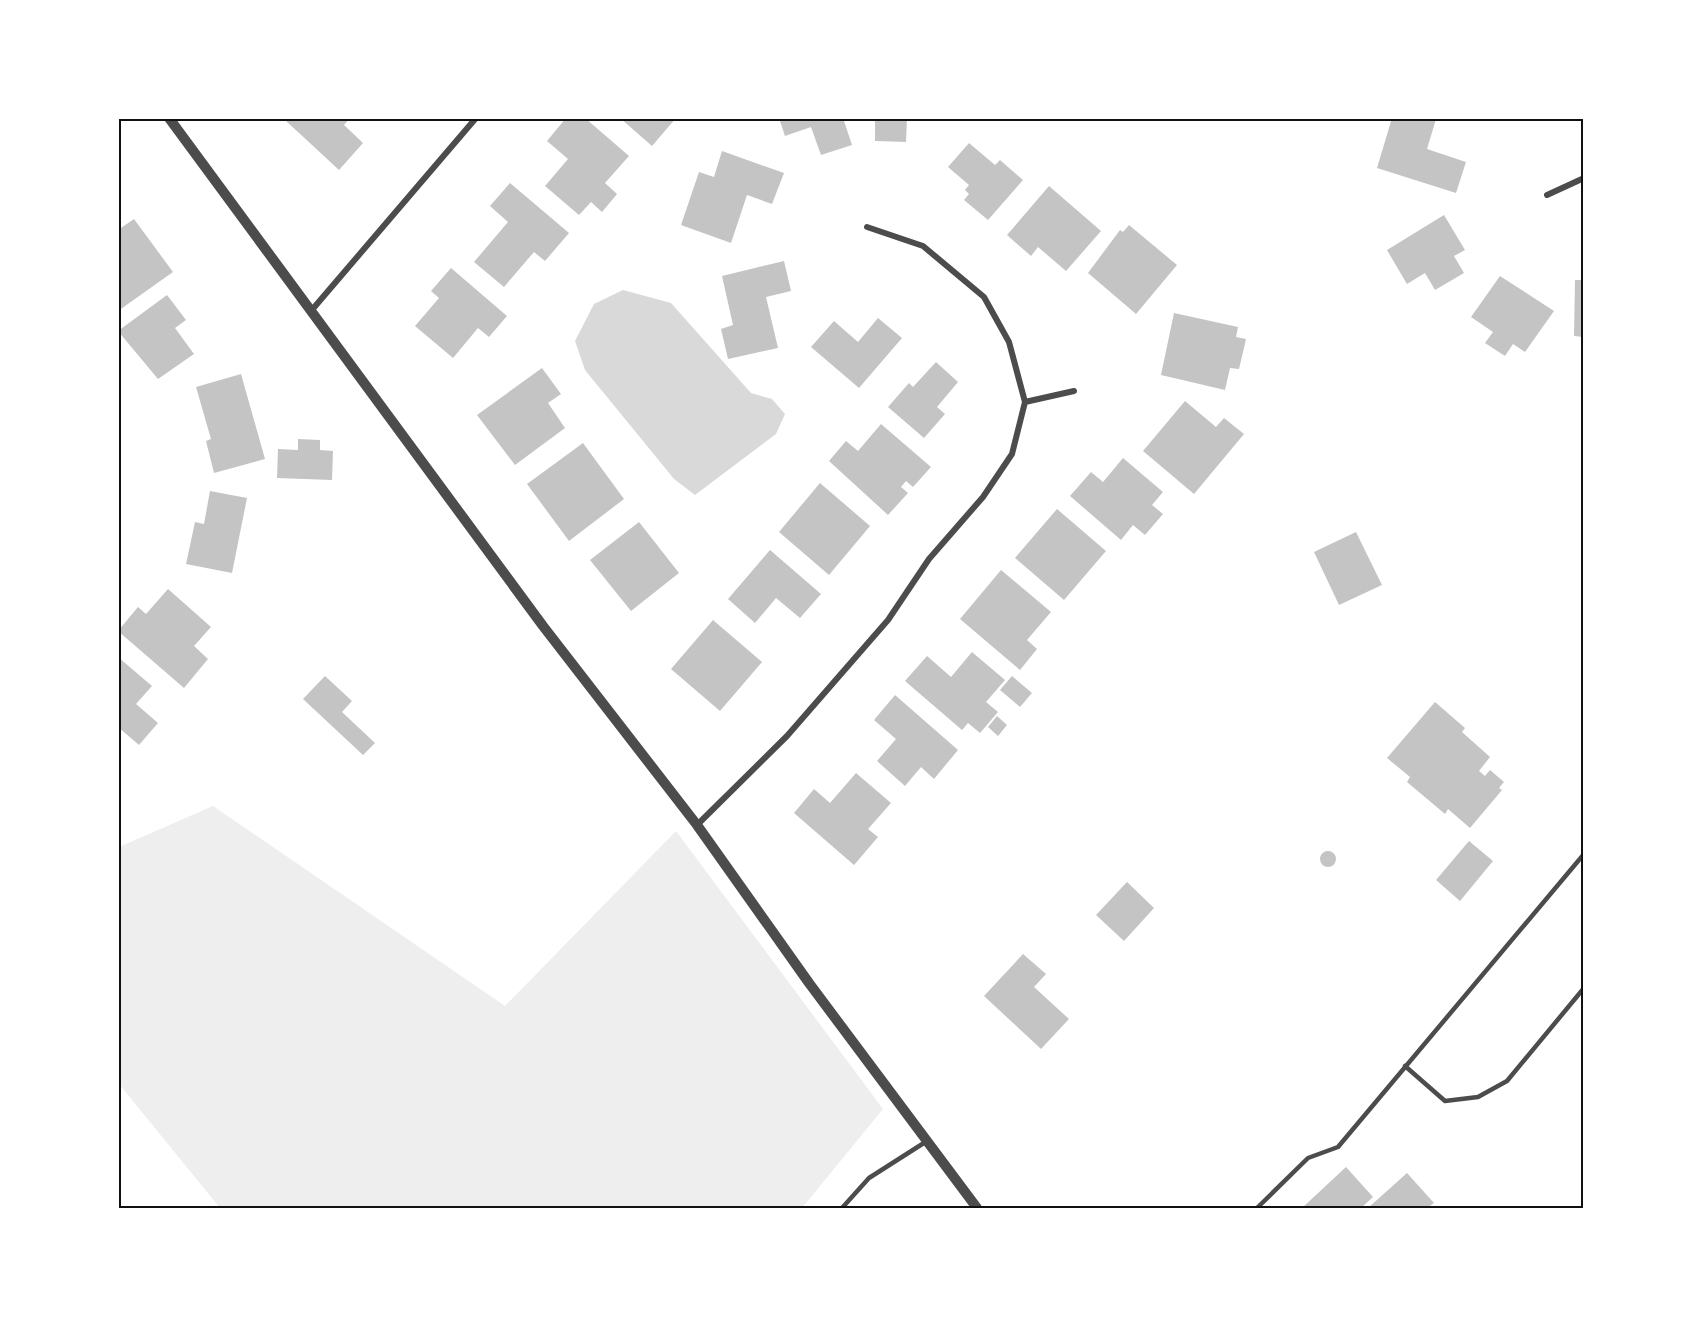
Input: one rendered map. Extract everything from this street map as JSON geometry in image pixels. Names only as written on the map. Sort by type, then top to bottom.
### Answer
[{"type":"street","points":[[169,118],[543,626],[697,825],[977,1209]]},
{"type":"street","points":[[311,311],[477,118]]},
{"type":"street","points":[[1547,195],[1584,178]]},
{"type":"street","points":[[697,825],[787,736],[888,620],[929,559],[983,497],[1012,453],[1024,402],[1009,342],[984,297],[923,246],[867,227]]},
{"type":"street","points":[[1024,402],[1074,391]]},
{"type":"lane","points":[[1257,1209],[1308,1158],[1338,1147],[1584,854]]},
{"type":"lane","points":[[1405,1066],[1445,1101],[1478,1097],[1507,1081],[1584,988]]},
{"type":"lane","points":[[842,1209],[869,1178],[927,1140]]},
{"type":"shaded area","points":[[623,290],[671,303],[751,393],[772,399],[785,414],[776,434],[695,495],[674,479],[585,370],[575,341],[594,304]]},
{"type":"shaded area","points":[[213,806],[505,1006],[676,831],[883,1109],[802,1208],[220,1208],[119,1084],[119,847]]},
{"type":"building","points":[[287,118],[350,118],[344,125],[363,143],[339,170],[285,120]]},
{"type":"building","points":[[566,118],[585,118],[629,156],[605,183],[617,194],[602,212],[591,202],[579,215],[545,186],[568,159],[547,141]]},
{"type":"building","points":[[620,118],[676,118],[652,146]]},
{"type":"building","points":[[779,118],[843,118],[852,145],[821,155],[811,127],[785,136]]},
{"type":"building","points":[[875,118],[907,118],[906,142],[875,141]]},
{"type":"building","points":[[1392,118],[1436,119],[1427,149],[1466,162],[1456,193],[1377,168]]},
{"type":"building","points":[[969,143],[995,165],[1000,160],[1023,180],[988,220],[964,200],[969,194],[965,190],[969,185],[948,167]]},
{"type":"building","points":[[722,151],[784,173],[772,204],[747,195],[731,243],[681,225],[699,172],[714,177]]},
{"type":"building","points":[[510,183],[569,233],[545,261],[534,252],[504,287],[474,262],[508,222],[490,206]]},
{"type":"building","points":[[1049,186],[1101,231],[1066,271],[1038,247],[1031,256],[1007,235]]},
{"type":"building","points":[[1444,215],[1465,250],[1454,256],[1464,273],[1435,290],[1425,273],[1407,284],[1387,250]]},
{"type":"building","points":[[134,219],[173,272],[118,311],[118,230]]},
{"type":"building","points":[[1129,225],[1177,265],[1136,314],[1088,273],[1120,230],[1123,232]]},
{"type":"building","points":[[784,261],[791,291],[766,297],[778,348],[728,359],[721,329],[733,325],[722,276]]},
{"type":"building","points":[[451,268],[507,316],[489,337],[478,328],[453,358],[415,326],[439,298],[431,291]]},
{"type":"building","points":[[1500,276],[1554,311],[1525,352],[1513,344],[1505,356],[1485,343],[1493,332],[1471,317]]},
{"type":"building","points":[[1575,280],[1584,280],[1584,337],[1574,336]]},
{"type":"building","points":[[167,295],[186,320],[175,328],[194,354],[158,379],[118,331]]},
{"type":"building","points":[[1174,313],[1238,327],[1236,337],[1246,339],[1239,369],[1230,368],[1225,390],[1161,375]]},
{"type":"building","points":[[878,318],[902,338],[859,388],[811,347],[834,321],[858,342]]},
{"type":"building","points":[[936,362],[958,382],[937,407],[945,414],[924,438],[888,407],[909,383],[913,387]]},
{"type":"building","points":[[542,368],[561,394],[548,403],[565,428],[515,465],[477,415]]},
{"type":"building","points":[[241,374],[265,459],[214,473],[206,441],[211,439],[196,387]]},
{"type":"building","points":[[1185,401],[1216,427],[1224,418],[1244,434],[1194,494],[1143,451]]},
{"type":"building","points":[[881,424],[931,467],[913,487],[906,481],[901,487],[908,493],[888,515],[829,461],[846,441],[858,451]]},
{"type":"building","points":[[298,439],[320,440],[320,450],[333,451],[332,480],[277,478],[278,449],[298,450]]},
{"type":"building","points":[[583,443],[624,499],[569,541],[527,484]]},
{"type":"building","points":[[1123,458],[1163,492],[1152,505],[1163,514],[1145,535],[1133,525],[1121,540],[1070,496],[1091,472],[1103,482]]},
{"type":"building","points":[[820,483],[870,526],[829,575],[779,532]]},
{"type":"building","points":[[210,491],[247,498],[232,573],[186,564],[195,522],[204,524]]},
{"type":"building","points":[[1057,509],[1106,551],[1064,600],[1015,558]]},
{"type":"building","points":[[639,522],[679,573],[631,611],[590,560]]},
{"type":"building","points":[[1356,532],[1382,585],[1339,605],[1314,552]]},
{"type":"building","points":[[770,550],[821,594],[800,618],[776,598],[755,623],[728,599]]},
{"type":"building","points":[[1001,570],[1051,612],[1027,640],[1037,649],[1020,670],[960,619]]},
{"type":"building","points":[[168,589],[211,627],[194,646],[208,659],[184,688],[118,631],[138,607],[146,614]]},
{"type":"building","points":[[713,620],[762,662],[720,711],[671,669]]},
{"type":"building","points":[[972,652],[1005,680],[986,702],[998,712],[980,733],[968,723],[962,730],[905,681],[927,656],[951,677]]},
{"type":"building","points":[[118,657],[152,686],[136,704],[158,723],[139,745],[118,727]]},
{"type":"building","points":[[325,676],[352,701],[342,712],[375,743],[363,755],[303,699]]},
{"type":"building","points":[[1012,676],[1032,693],[1020,707],[1000,690]]},
{"type":"building","points":[[895,695],[958,750],[934,779],[921,767],[905,786],[877,761],[896,739],[874,720]]},
{"type":"building","points":[[1435,702],[1465,728],[1462,732],[1490,757],[1479,771],[1485,776],[1490,770],[1504,782],[1499,788],[1502,790],[1470,828],[1448,809],[1445,814],[1407,782],[1410,777],[1387,758]]},
{"type":"building","points":[[997,716],[1007,725],[998,736],[988,727]]},
{"type":"building","points":[[856,773],[891,803],[868,829],[878,837],[854,865],[794,813],[814,789],[830,803]]},
{"type":"building","points":[[1469,841],[1493,861],[1460,901],[1436,880]]},
{"type":"building","points":[[1325,851],[1331,851],[1336,859],[1334,865],[1325,867],[1320,862],[1320,856]]},
{"type":"building","points":[[1127,882],[1154,908],[1124,941],[1096,915]]},
{"type":"building","points":[[1023,954],[1046,974],[1034,987],[1069,1019],[1041,1049],[984,996]]},
{"type":"building","points":[[1346,1167],[1373,1197],[1361,1208],[1302,1208]]},
{"type":"building","points":[[1407,1173],[1434,1203],[1427,1208],[1368,1208]]}]
